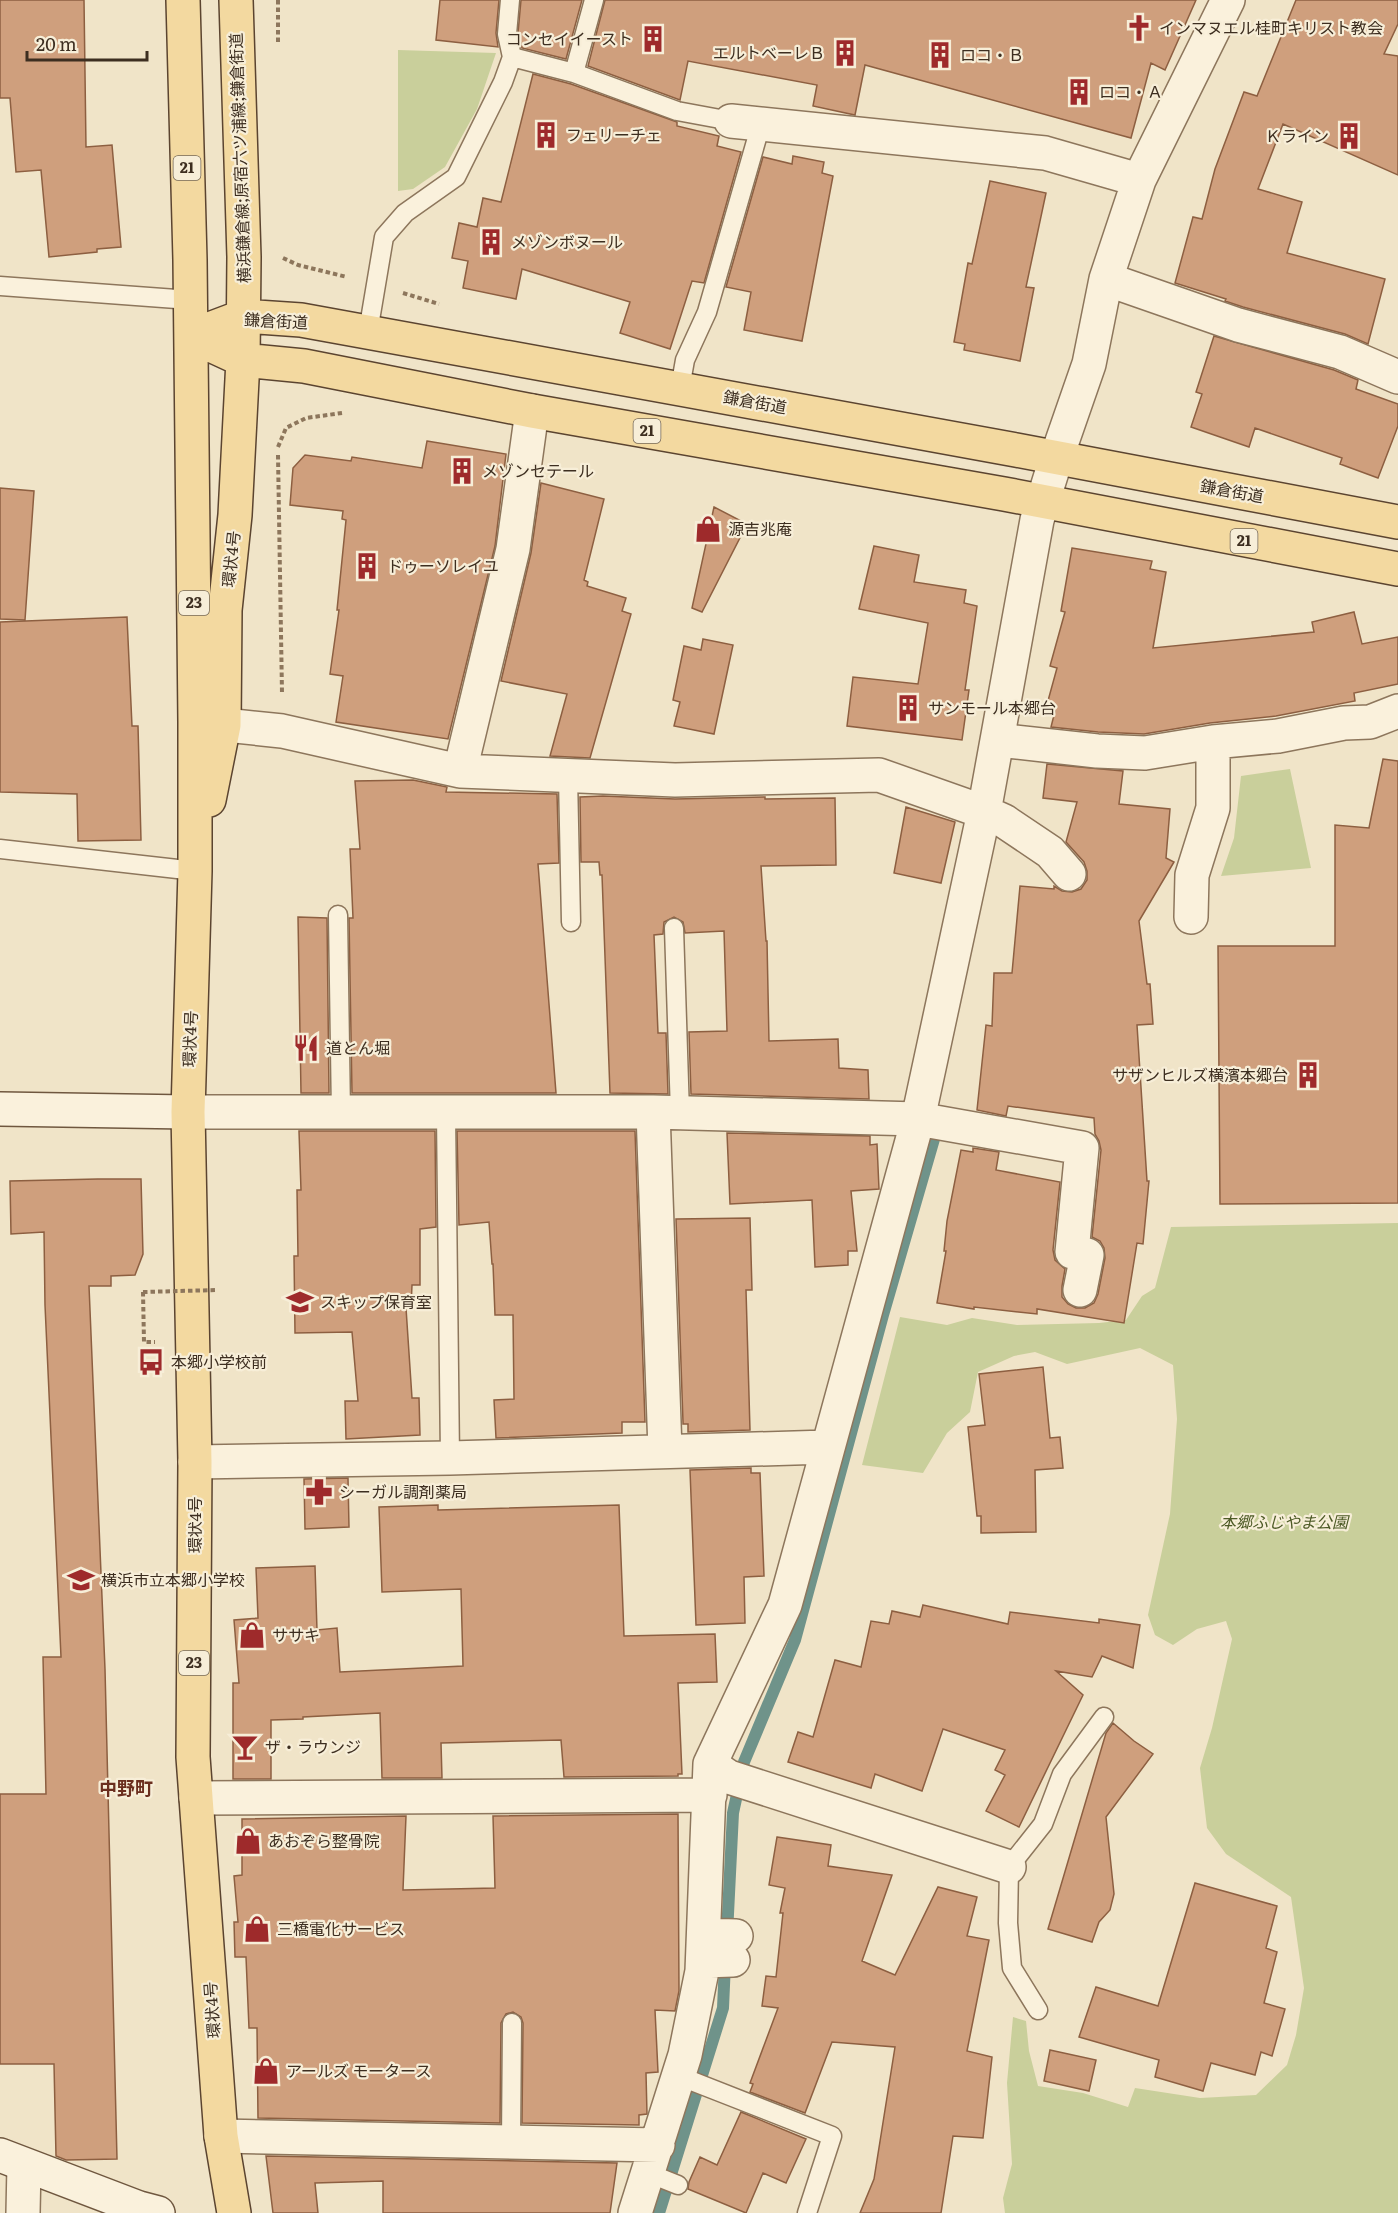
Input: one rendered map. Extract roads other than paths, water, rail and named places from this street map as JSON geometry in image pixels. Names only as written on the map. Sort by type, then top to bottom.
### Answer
[{"type":"main road","name":"21","points":[[183,0],[191,336],[243,360],[304,366],[532,411],[1042,502],[1398,569]]},
{"type":"main road","name":"横浜鎌倉線;原宿六ツ浦線;鎌倉街道","points":[[236,0],[244,316]]},
{"type":"main road","name":"鎌倉街道","points":[[191,336],[244,316],[301,320],[1398,522]]},
{"type":"main road","name":"環状4号","points":[[234,2213],[221,2136],[194,1757],[195,1462],[188,1112],[195,871],[235,515],[244,316]]},
{"type":"main road","name":"環状4号","points":[[191,336],[210,723]]},
{"type":"street","points":[[635,2213],[680,2077],[715,1948],[716,1778],[785,1605],[918,1119],[999,740],[1042,502],[1089,364],[1106,279],[1139,180],[1228,0]]},
{"type":"street","points":[[746,123],[1045,153],[1139,180]]},
{"type":"street","points":[[1106,279],[1238,325],[1340,352],[1398,376]]},
{"type":"street","points":[[460,771],[513,549],[532,411]]},
{"type":"street","points":[[999,740],[1097,751],[1145,753],[1213,742],[1278,736],[1344,723],[1371,722],[1398,711]]},
{"type":"street","points":[[210,723],[282,731],[460,771],[675,780],[879,775],[1004,821],[1050,852],[1069,874]]},
{"type":"street","points":[[1191,917],[1192,875],[1213,808],[1213,742]]},
{"type":"street","points":[[0,1109],[341,1114],[666,1113],[918,1119],[1082,1148],[1072,1252],[1087,1255],[1080,1290]]},
{"type":"street","points":[[664,1450],[666,1113]]},
{"type":"street","points":[[195,1462],[450,1458],[827,1447]]},
{"type":"street","points":[[196,1798],[716,1778],[781,1793],[1009,1867]]},
{"type":"street","points":[[221,2136],[511,2141],[652,2164]]},
{"type":"street","points":[[12,2160],[23,2213]]},
{"type":"street","points":[[12,2160],[158,2213]]},
{"type":"lane","points":[[368,332],[384,237],[405,213],[456,177],[503,82],[512,57],[507,33],[510,0]]},
{"type":"lane","points":[[574,73],[594,0]]},
{"type":"lane","points":[[512,57],[574,73],[677,111],[746,123],[707,312],[685,360],[680,388]]},
{"type":"lane","points":[[0,286],[190,300]]},
{"type":"lane","points":[[568,776],[571,922]]},
{"type":"lane","points":[[0,849],[195,871]]},
{"type":"lane","points":[[338,915],[341,1114]]},
{"type":"lane","points":[[666,1113],[674,928]]},
{"type":"lane","points":[[446,1114],[450,1458]]},
{"type":"lane","points":[[1038,2010],[1012,1968],[1008,1923],[1009,1867],[1043,1824],[1062,1774],[1104,1717]]},
{"type":"lane","points":[[511,2141],[512,2023]]},
{"type":"lane","points":[[680,2077],[832,2136],[807,2213]]},
{"type":"lane","points":[[652,2164],[678,2186]]},
{"type":"waterway","points":[[727,1934],[733,1813],[744,1762],[795,1640],[883,1315],[934,1139]]},
{"type":"waterway","points":[[659,2213],[723,2008],[725,1963]]},
{"type":"place","name":"インマヌエル桂町キリスト教会","points":[[1139,28]]},
{"type":"place","name":"コンセイイースト","points":[[653,39]]},
{"type":"place","name":"エルトベーレＢ","points":[[845,53]]},
{"type":"place","name":"ロコ・Ｂ","points":[[940,55]]},
{"type":"place","name":"ロコ・Ａ","points":[[1079,92]]},
{"type":"place","name":"フェリーチェ","points":[[546,135]]},
{"type":"place","name":"Ｋライン","points":[[1349,136]]},
{"type":"place","name":"メゾンボヌール","points":[[491,242]]},
{"type":"place","name":"メゾンセテール","points":[[462,471]]},
{"type":"place","name":"源吉兆庵","points":[[708,529]]},
{"type":"place","name":"ドゥーソレイユ","points":[[367,566]]},
{"type":"place","name":"サンモール本郷台","points":[[908,708]]},
{"type":"place","name":"道とん堀","points":[[306,1048]]},
{"type":"place","name":"サザンヒルズ横濱本郷台","points":[[1308,1075]]},
{"type":"place","name":"スキップ保育室","points":[[300,1302]]},
{"type":"place","name":"本郷小学校前","points":[[151,1362]]},
{"type":"place","name":"シーガル調剤薬局","points":[[319,1492]]},
{"type":"place","name":"横浜市立本郷小学校","points":[[81,1580]]},
{"type":"place","name":"ササキ","points":[[252,1635]]},
{"type":"place","name":"ザ・ラウンジ","points":[[245,1747]]},
{"type":"place","name":"あおぞら整骨院","points":[[248,1841]]},
{"type":"place","name":"三橋電化サービス","points":[[257,1929]]},
{"type":"place","name":"アールズ モータース","points":[[266,2071]]},
{"type":"district","name":"中野町","points":[[126,1789]]},
{"type":"park label","name":"本郷ふじやま公園","points":[[1284,1522]]}]
